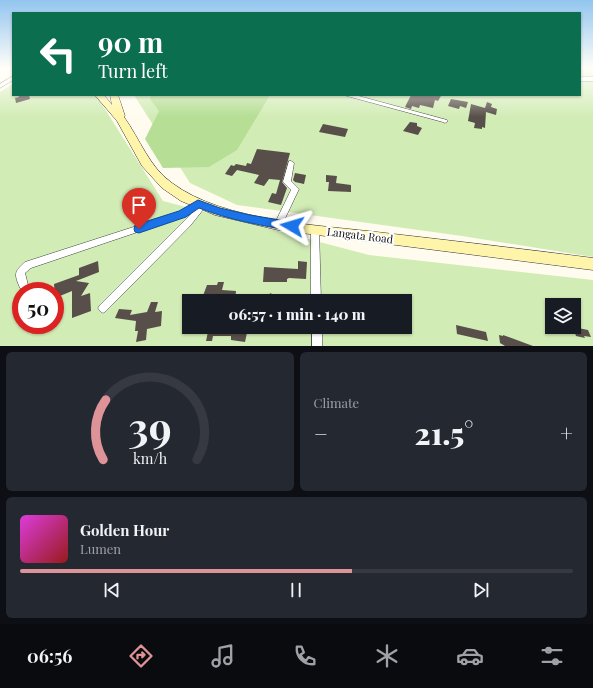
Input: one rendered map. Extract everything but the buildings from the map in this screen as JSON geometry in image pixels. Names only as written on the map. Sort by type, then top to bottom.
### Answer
[{"type":"main road","name":"Langata Road","points":[[100,96],[121,120],[146,163],[158,177],[173,191],[200,205],[219,212],[278,225],[593,264]]},
{"type":"main road","name":"Langata Road","points":[[114,96],[121,120]]},
{"type":"street","points":[[353,96],[446,121]]},
{"type":"street","points":[[278,225],[286,206],[295,193],[295,189],[287,182],[291,162]]},
{"type":"street","points":[[22,282],[20,272],[28,265],[182,214],[200,205]]},
{"type":"street","points":[[103,308],[187,224],[200,205]]},
{"type":"street","points":[[315,229],[316,294]]},
{"type":"street","points":[[317,334],[317,346]]},
{"type":"green space","points":[[581,84],[593,84],[593,257],[462,236],[237,205],[190,183],[135,96],[581,96]]},
{"type":"green space","points":[[12,85],[12,96],[97,96],[163,201],[369,255],[593,280],[593,346],[0,346],[0,92]]},
{"type":"green space","points":[[151,96],[269,96],[237,150],[209,167],[163,168],[145,139],[159,111],[150,99]]},
{"type":"route","points":[[139,229],[192,210],[198,204],[219,212],[250,220],[292,226]]}]
